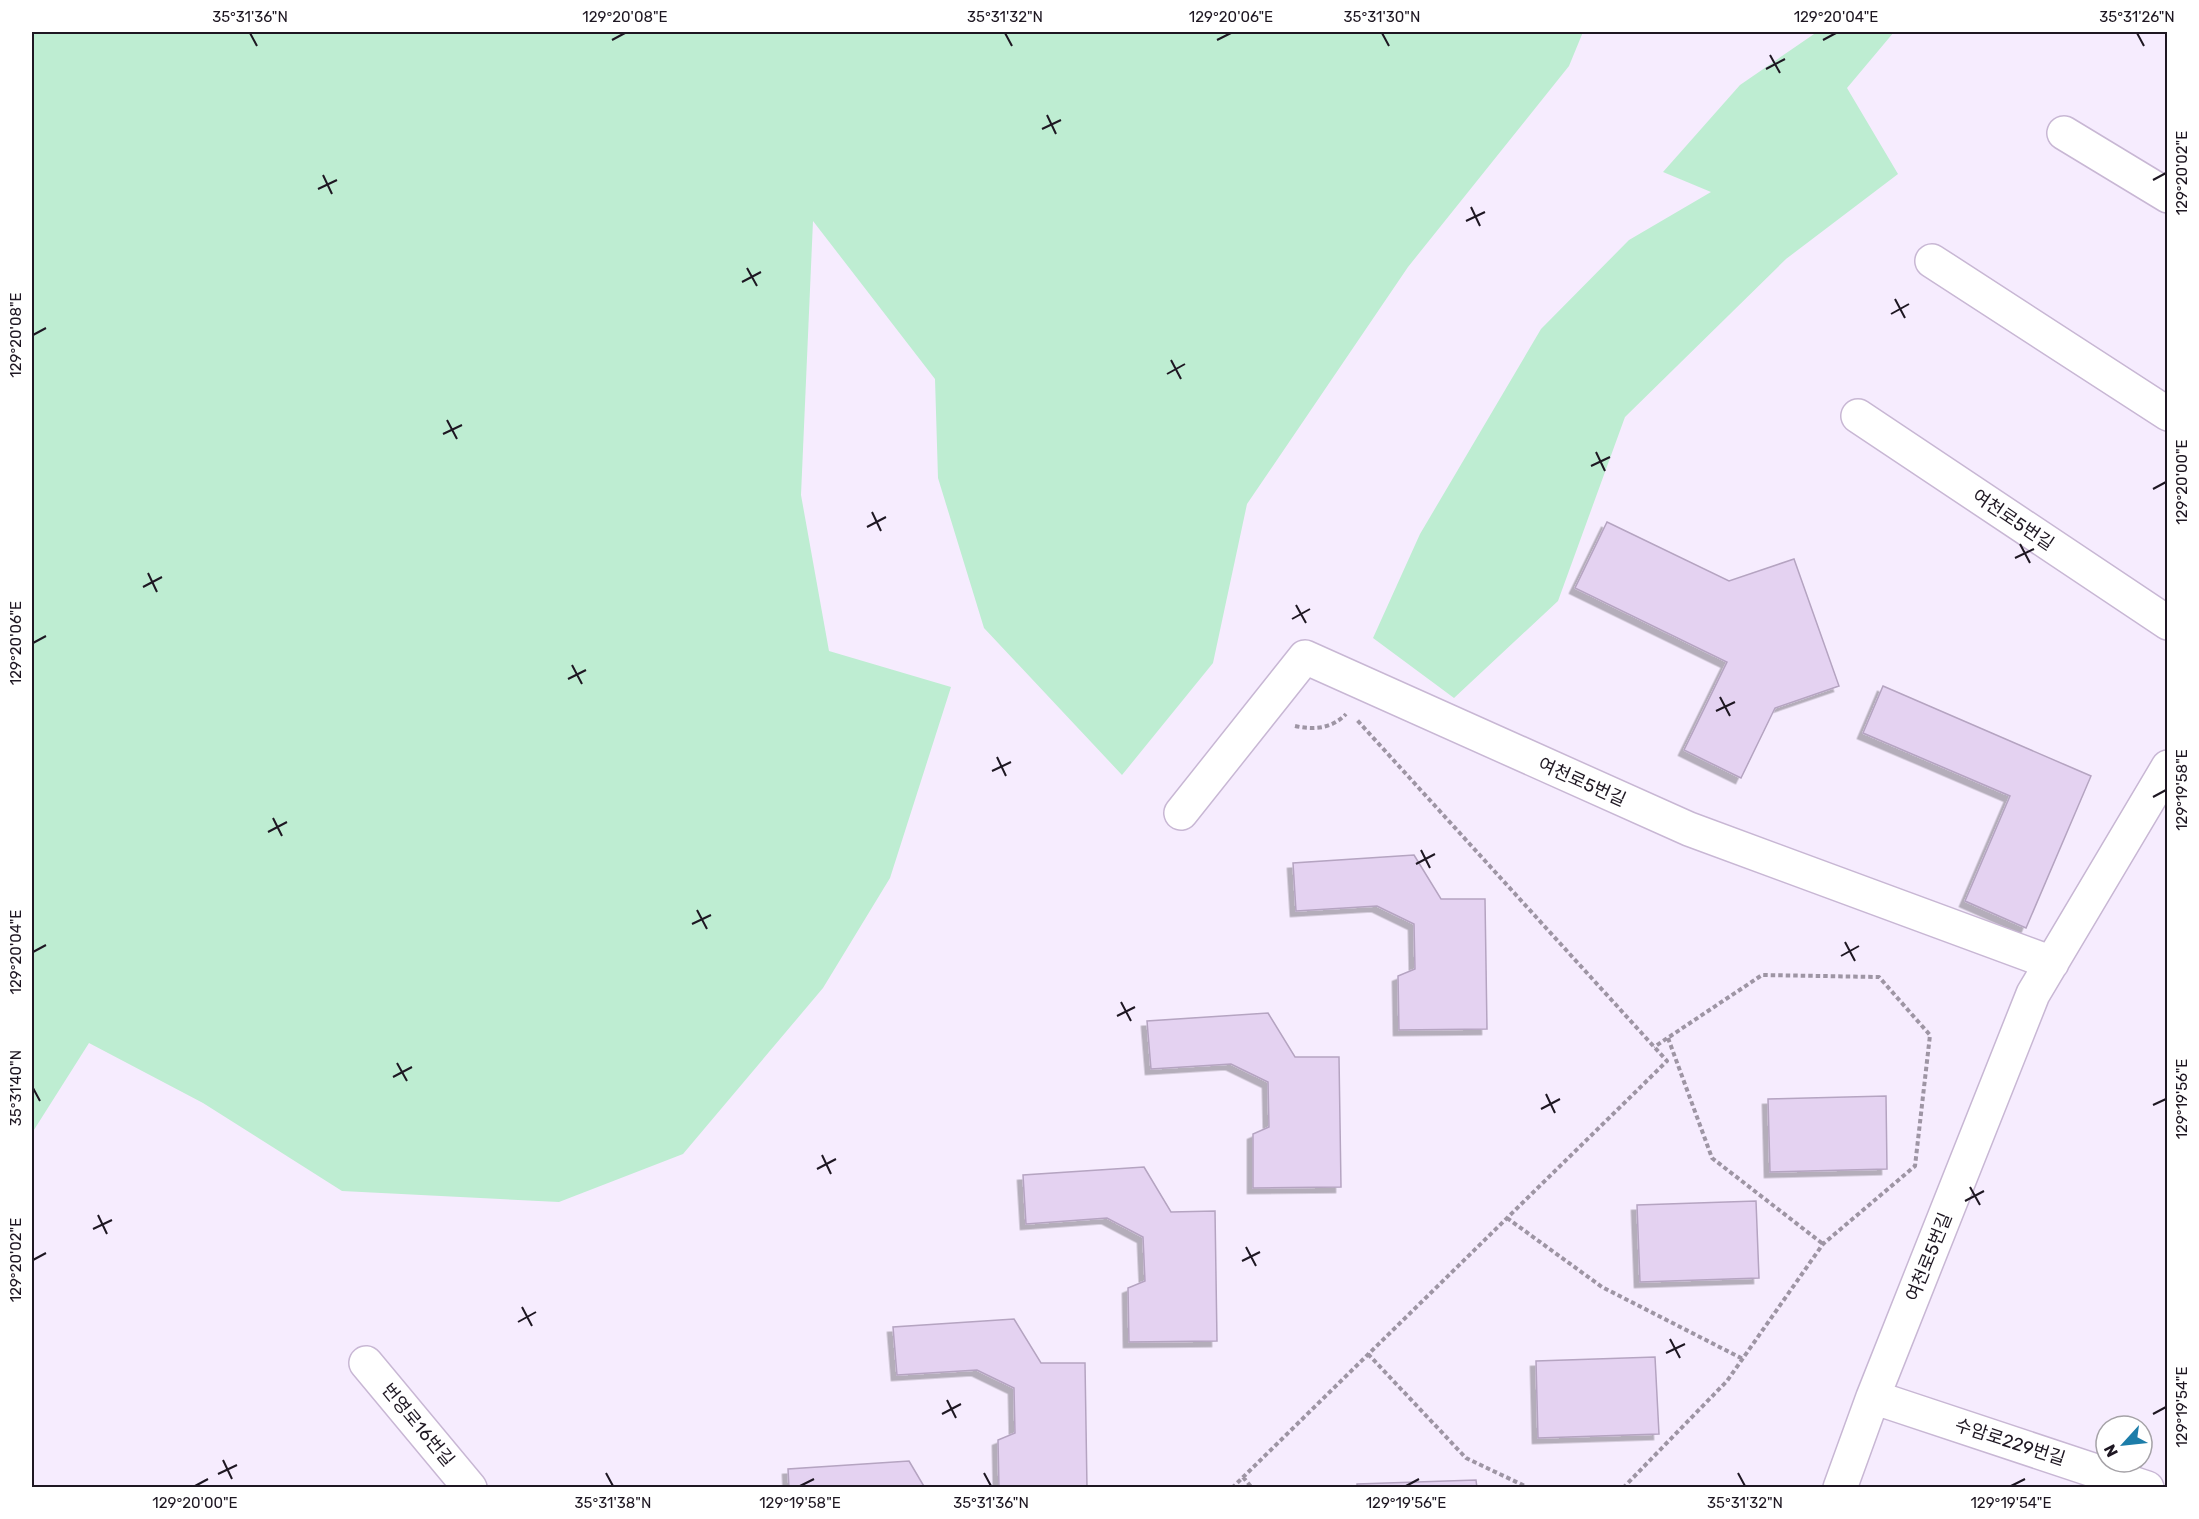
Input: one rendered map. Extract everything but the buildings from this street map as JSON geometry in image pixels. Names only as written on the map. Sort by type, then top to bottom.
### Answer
[{"type":"lane","points":[[2064,133],[2168,196]]},
{"type":"lane","points":[[1932,261],[2168,414]]},
{"type":"lane","name":"여천로5번길","points":[[1858,416],[2168,623]]},
{"type":"lane","name":"여천로5번길","points":[[1181,813],[1305,657],[1689,829],[2052,963]]},
{"type":"lane","name":"여천로5번길","points":[[1840,1488],[1873,1397],[2033,994],[2168,767]]},
{"type":"lane","name":"번영로16번길","points":[[366,1363],[470,1488]]},
{"type":"lane","name":"수암로229번길","points":[[1873,1397],[2147,1488]]},
{"type":"path","points":[[1232,1488],[1667,1061],[1356,720]]},
{"type":"path","points":[[1623,1488],[1727,1381],[1823,1244],[1915,1166],[1930,1035],[1879,977],[1762,975],[1654,1047]]},
{"type":"path","points":[[1668,1038],[1712,1158],[1823,1244]]},
{"type":"path","points":[[1507,1218],[1602,1287],[1743,1359]]},
{"type":"path","points":[[1368,1354],[1466,1458],[1529,1488]]},
{"type":"path","points":[[1242,1477],[1252,1488]]},
{"type":"green space","points":[[32,32],[1583,32],[1569,66],[1408,267],[1247,504],[1213,663],[1122,775],[984,628],[938,478],[935,379],[813,221],[801,495],[829,651],[951,687],[890,878],[823,988],[683,1154],[559,1202],[342,1191],[203,1103],[89,1043],[32,1133]]},
{"type":"green space","points":[[1817,32],[1894,32],[1847,88],[1898,174],[1786,259],[1625,417],[1558,601],[1454,698],[1373,638],[1420,534],[1541,329],[1629,240],[1711,192],[1663,172],[1740,85]]}]
